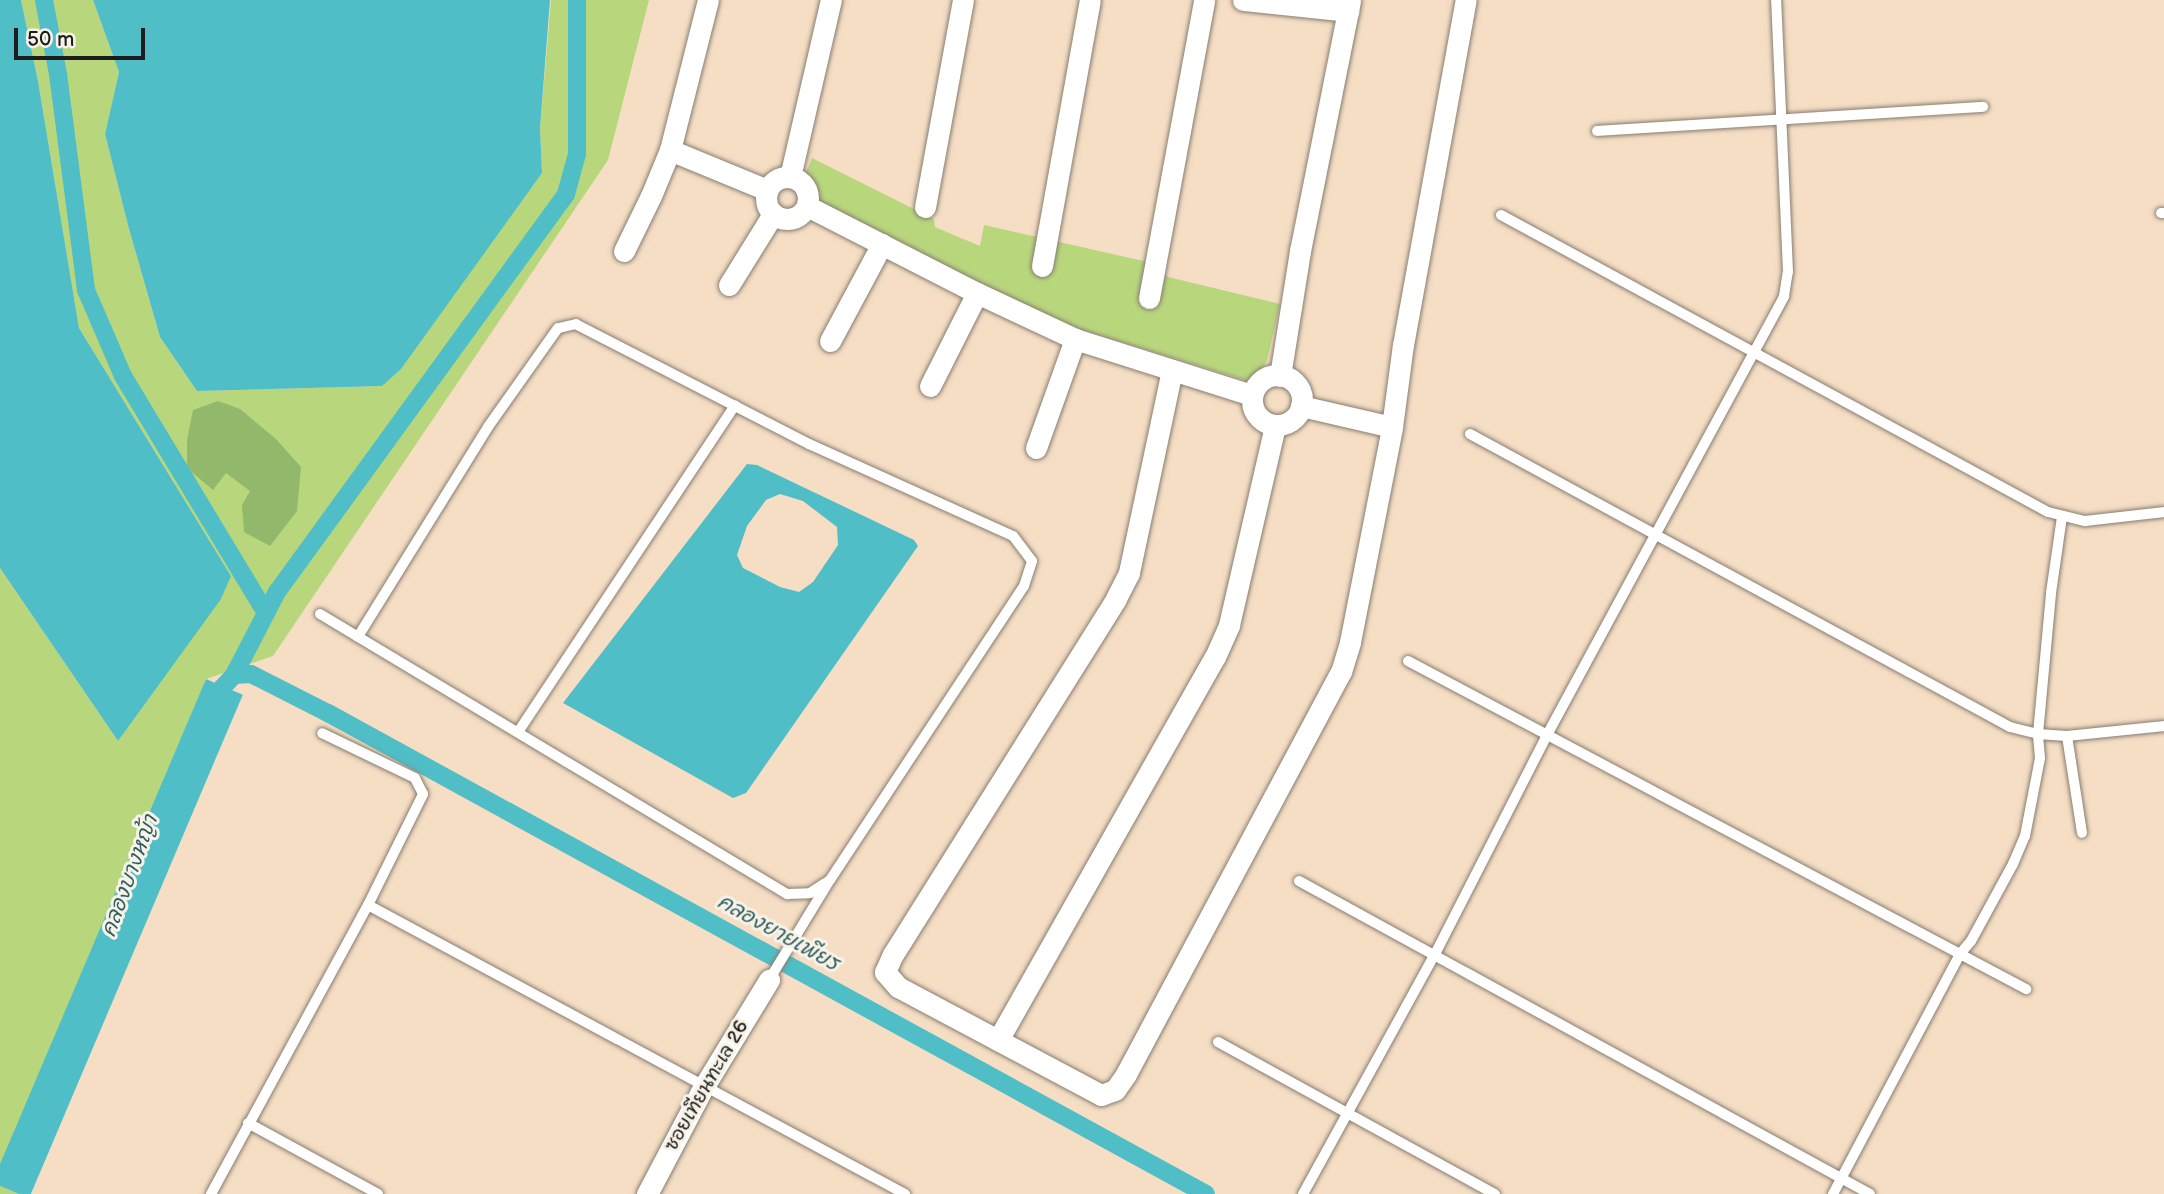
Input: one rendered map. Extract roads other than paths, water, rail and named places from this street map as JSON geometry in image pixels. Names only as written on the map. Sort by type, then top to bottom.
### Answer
[{"type":"street","points":[[624,251],[651,197],[670,150],[708,0]]},
{"type":"street","points":[[790,177],[831,0]]},
{"type":"street","points":[[925,207],[963,0]]},
{"type":"street","points":[[1042,267],[1090,0]]},
{"type":"street","points":[[1149,298],[1205,0]]},
{"type":"street","points":[[1243,0],[1349,5],[1300,251],[1280,376]]},
{"type":"street","points":[[1172,370],[1138,541],[1125,582],[893,954],[885,972],[898,987],[1101,1095],[1115,1090],[1126,1074],[1341,672],[1350,642],[1392,427],[1403,345],[1466,0]]},
{"type":"street","points":[[670,150],[768,190]]},
{"type":"street","points":[[790,177],[797,179],[807,191],[807,206],[796,217],[788,219],[773,214],[766,203],[768,190],[773,182],[790,177]]},
{"type":"street","points":[[807,206],[976,293],[1075,339],[1252,394]]},
{"type":"street","points":[[729,285],[773,214]]},
{"type":"street","points":[[830,341],[882,244]]},
{"type":"street","points":[[930,386],[976,293]]},
{"type":"street","points":[[1036,449],[1075,339]]},
{"type":"street","points":[[1280,376],[1297,386],[1301,405],[1289,422],[1275,425],[1260,419],[1254,410],[1252,394],[1261,382],[1280,376]]},
{"type":"street","points":[[1301,405],[1392,427]]},
{"type":"street","points":[[998,1040],[1215,657],[1229,625],[1275,425]]},
{"type":"street","name":"ซอยเทียนทะเล 26","points":[[648,1194],[703,1088],[769,980]]},
{"type":"lane","points":[[1303,1194],[1434,956],[1547,735],[1784,296],[1788,272],[1776,0]]},
{"type":"lane","points":[[1597,131],[1983,107]]},
{"type":"lane","points":[[1501,215],[2062,517],[2085,521],[2164,512]]},
{"type":"lane","points":[[358,637],[488,427],[558,328],[576,324],[809,444],[1013,536],[1031,561],[1024,586],[830,880],[769,980]]},
{"type":"lane","points":[[518,733],[735,405]]},
{"type":"lane","points":[[1470,433],[2010,727],[2038,734],[2067,736],[2164,726]]},
{"type":"lane","points":[[1833,1194],[1960,954],[1971,942],[2025,836],[2040,758],[2038,734],[2051,593],[2062,517]]},
{"type":"lane","points":[[320,614],[787,894],[810,893],[830,880]]},
{"type":"lane","points":[[1408,661],[2026,989]]},
{"type":"lane","points":[[211,1194],[368,905],[423,794],[422,786],[415,778],[322,733]]},
{"type":"lane","points":[[2067,736],[2082,833]]},
{"type":"lane","points":[[1299,881],[1870,1194]]},
{"type":"lane","points":[[368,905],[703,1088],[905,1194]]},
{"type":"lane","points":[[1218,1042],[1495,1194]]},
{"type":"lane","points":[[248,1123],[378,1194]]},
{"type":"water","points":[[0,0],[21,0],[38,81],[79,328],[231,576],[221,599],[118,741],[0,568]]},
{"type":"water","points":[[93,0],[550,0],[540,128],[542,173],[401,369],[382,386],[197,391],[160,337],[129,229],[105,134],[119,72]]},
{"type":"water","points":[[747,464],[757,465],[914,540],[918,546],[746,793],[733,798],[563,703]],"holes":[[[780,494],[803,501],[837,527],[838,545],[813,582],[799,592],[780,587],[743,568],[737,555],[747,526],[766,500]]]},
{"type":"water","name":"คลองบางหญ้า","points":[[206,679],[243,695],[31,1194],[19,1194],[0,1186],[0,1164]]},
{"type":"waterway","points":[[44,0],[58,74],[86,290],[123,376],[266,613]]},
{"type":"waterway","points":[[234,675],[277,592],[566,194],[577,154],[577,0]]},
{"type":"waterway","name":"คลองยายเพียร","points":[[215,707],[222,688],[234,675],[251,674],[328,713],[1206,1194]]}]
